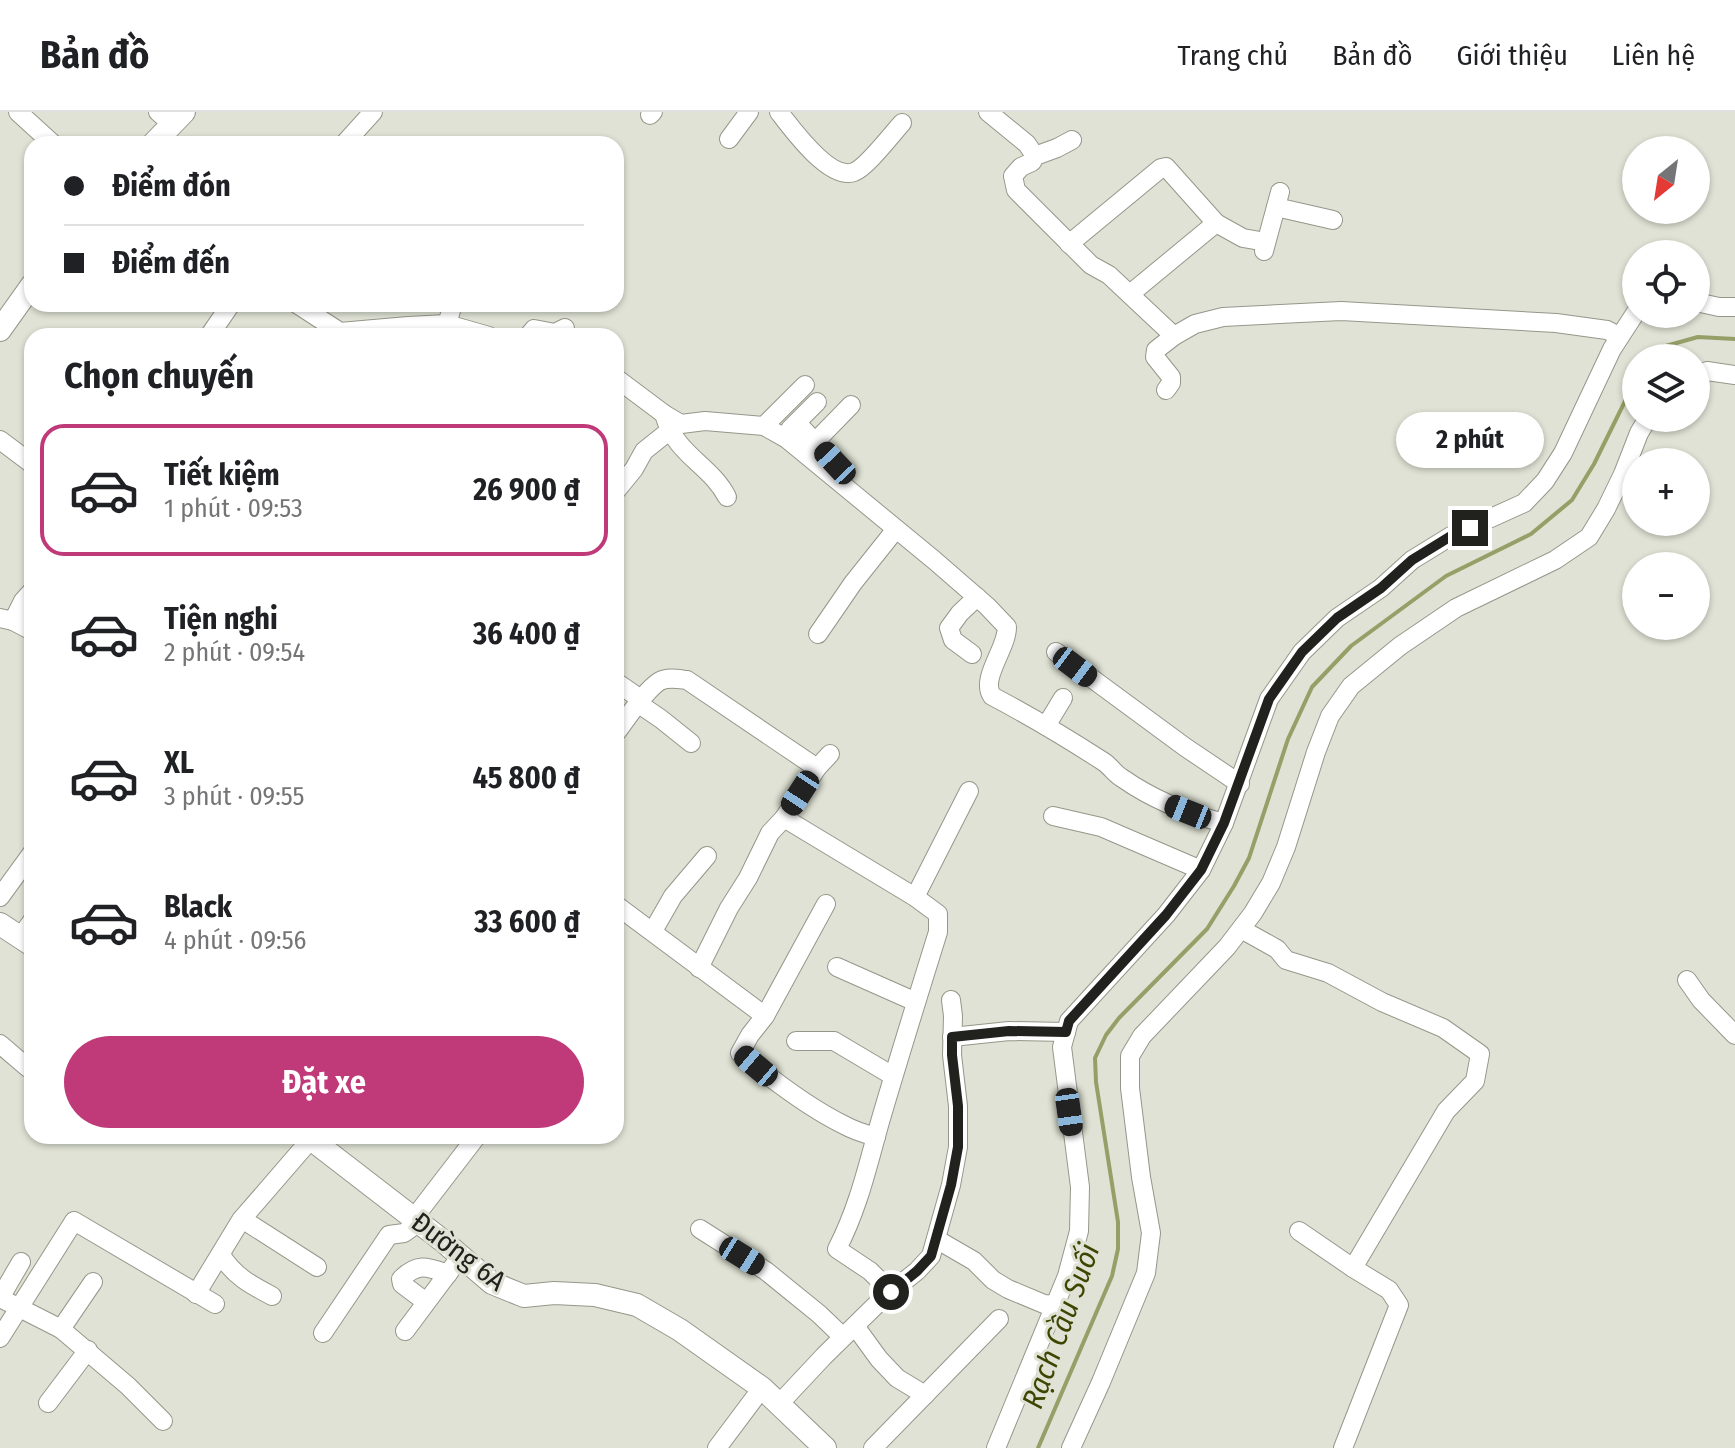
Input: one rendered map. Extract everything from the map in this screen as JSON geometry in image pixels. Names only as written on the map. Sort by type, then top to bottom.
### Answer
[{"type":"street","points":[[18,112],[44,136]]},
{"type":"street","points":[[351,136],[373,112]]},
{"type":"street","points":[[729,139],[749,112]]},
{"type":"street","points":[[779,112],[827,166],[840,173],[854,172],[861,167],[902,123]]},
{"type":"street","points":[[158,136],[172,116]]},
{"type":"street","points":[[1001,116],[1035,156]]},
{"type":"street","points":[[1072,140],[1035,156],[1032,162],[1021,167],[1013,176],[1016,190],[1091,265],[1109,275],[1174,336]]},
{"type":"street","points":[[1069,244],[1161,168],[1169,169],[1216,223],[1265,248],[1278,199],[1333,220]]},
{"type":"street","points":[[1130,294],[1216,223]]},
{"type":"street","points":[[0,330],[24,296]]},
{"type":"street","points":[[1710,305],[1735,307]]},
{"type":"street","points":[[1166,390],[1171,377],[1155,353],[1174,336],[1195,324],[1223,317],[1341,311],[1556,323],[1607,330],[1619,336]]},
{"type":"street","points":[[308,312],[330,328]]},
{"type":"street","points":[[447,324],[451,312]]},
{"type":"street","points":[[385,328],[447,324],[461,328]]},
{"type":"street","points":[[996,1448],[1056,1305],[1079,1231],[1080,1187],[1062,1047],[1069,1021],[1166,915],[1201,870],[1240,784],[1269,699],[1302,652],[1337,618],[1381,588],[1412,560],[1451,536],[1524,503],[1545,481],[1563,453],[1581,411],[1625,328]]},
{"type":"street","points":[[1710,371],[1735,375]]},
{"type":"street","points":[[624,385],[666,423],[688,455],[721,485],[727,497]]},
{"type":"street","points":[[764,426],[805,385]]},
{"type":"street","points":[[782,436],[817,402]]},
{"type":"street","points":[[815,442],[851,405]]},
{"type":"street","points":[[666,423],[705,421],[764,426],[782,436],[977,597],[1007,627],[1005,643],[989,676],[988,691],[992,696],[1109,765],[1141,790],[1204,818],[1224,823]]},
{"type":"street","points":[[624,481],[666,423]]},
{"type":"street","points":[[797,423],[835,463]]},
{"type":"street","points":[[1071,1448],[1146,1273],[1151,1233],[1130,1088],[1130,1056],[1142,1036],[1227,947],[1271,883],[1330,716],[1351,686],[1400,646],[1456,608],[1555,560],[1589,537],[1623,474],[1640,432]]},
{"type":"street","points":[[0,440],[24,458]]},
{"type":"street","points":[[818,634],[896,529]]},
{"type":"street","points":[[972,654],[953,640],[949,628],[977,597]]},
{"type":"street","points":[[7,620],[24,600]]},
{"type":"street","points":[[1056,652],[1240,784]]},
{"type":"street","points":[[624,723],[660,681],[673,678],[687,680],[817,768]]},
{"type":"street","points":[[624,689],[691,743]]},
{"type":"street","points":[[1046,726],[1063,698]]},
{"type":"street","points":[[699,968],[770,833],[830,754]]},
{"type":"street","points":[[915,897],[969,791]]},
{"type":"street","points":[[1053,816],[1101,827],[1201,870]]},
{"type":"street","points":[[784,818],[938,914],[938,932],[893,1076],[865,1182],[851,1222],[837,1249],[870,1271],[891,1292]]},
{"type":"street","points":[[653,931],[673,896],[707,856]]},
{"type":"street","points":[[0,897],[24,864]]},
{"type":"street","points":[[826,904],[765,1016],[740,1053],[772,1080],[808,1103],[846,1126],[876,1137]]},
{"type":"street","points":[[624,912],[765,1016]]},
{"type":"street","points":[[0,924],[24,933]]},
{"type":"street","points":[[1241,929],[1277,949],[1286,960],[1328,973],[1382,1002],[1443,1028],[1480,1054],[1475,1081],[1446,1111],[1353,1268]]},
{"type":"street","points":[[837,967],[916,1002]]},
{"type":"street","points":[[1687,980],[1701,1000],[1735,1035]]},
{"type":"street","points":[[780,1403],[849,1332],[931,1256],[958,1147],[951,1000]]},
{"type":"street","points":[[952,1037],[1009,1031],[1066,1032]]},
{"type":"street","points":[[796,1041],[834,1041],[893,1076]]},
{"type":"street","points":[[0,1044],[24,1065]]},
{"type":"street","points":[[196,1294],[242,1219],[304,1144]]},
{"type":"street","name":"Đường 6A","points":[[317,1144],[417,1220],[454,1265],[524,1296],[554,1293],[595,1295],[637,1305],[680,1330],[762,1388],[825,1448]]},
{"type":"street","points":[[323,1333],[389,1235],[404,1233],[417,1220],[471,1144]]},
{"type":"street","points":[[242,1219],[317,1267]]},
{"type":"street","points":[[0,1338],[74,1221],[215,1304]]},
{"type":"street","points":[[700,1229],[766,1271],[819,1314],[849,1332],[897,1378],[925,1395]]},
{"type":"street","points":[[1299,1231],[1389,1290],[1399,1305],[1343,1448]]},
{"type":"street","points":[[936,1239],[974,1261],[993,1280],[1008,1289],[1044,1304],[1056,1305]]},
{"type":"street","points":[[221,1255],[245,1282],[272,1296]]},
{"type":"street","points":[[21,1262],[0,1298],[61,1329],[88,1350],[163,1421]]},
{"type":"street","points":[[426,1302],[402,1284],[401,1279],[410,1270],[454,1265]]},
{"type":"street","points":[[405,1331],[454,1265]]},
{"type":"street","points":[[61,1329],[93,1282]]},
{"type":"street","points":[[873,1448],[999,1319]]},
{"type":"street","points":[[48,1403],[88,1350]]},
{"type":"street","points":[[717,1448],[762,1388]]},
{"type":"waterway","name":"Rạch Cầu Suối","points":[[1673,344],[1698,337],[1735,339]]},
{"type":"waterway","name":"Rạch Cầu Suối","points":[[1038,1448],[1112,1276],[1118,1249],[1118,1222],[1096,1082],[1095,1058],[1106,1035],[1207,929],[1234,886],[1249,858],[1288,739],[1312,687],[1351,646],[1446,576],[1531,534],[1572,500],[1622,407]]},
{"type":"route","points":[[891,1292],[931,1256],[951,1185],[958,1147],[952,1037],[1009,1031],[1066,1032],[1069,1021],[1166,915],[1201,870],[1240,784],[1269,699],[1302,652],[1337,618],[1381,588],[1412,560],[1470,528]]}]
